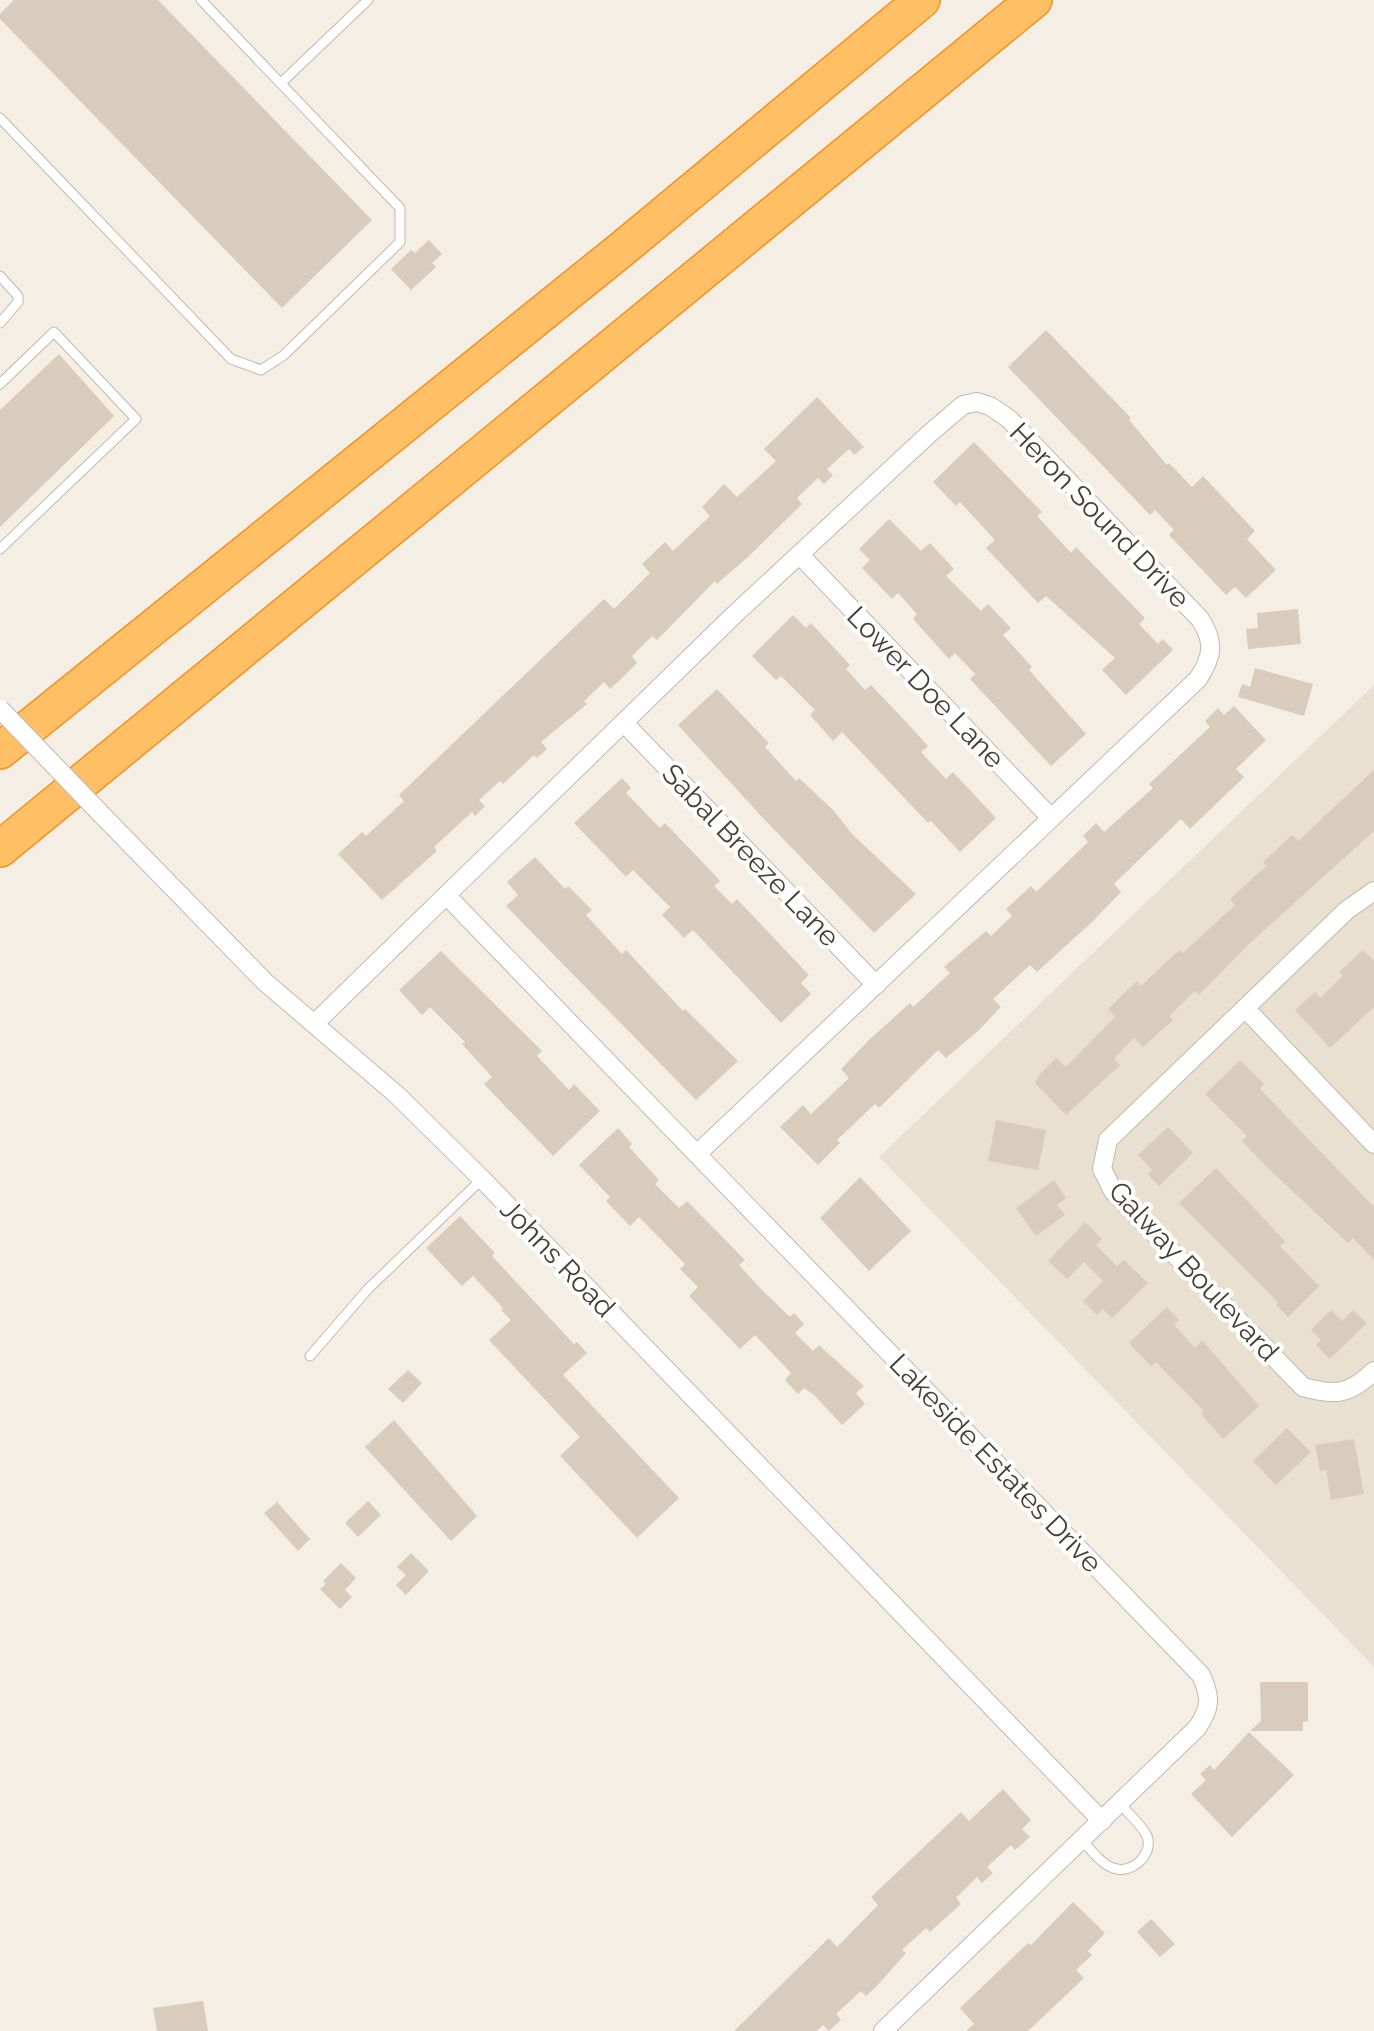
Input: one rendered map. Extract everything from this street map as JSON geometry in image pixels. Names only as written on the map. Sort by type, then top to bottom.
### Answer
[{"type":"highway","points":[[0,752],[622,249],[922,0]]},
{"type":"highway","points":[[0,848],[1034,0]]},
{"type":"street","name":"Heron Sound Drive","points":[[314,1024],[734,616],[963,405],[978,402],[990,406],[1010,419],[1200,619],[1210,634],[1210,661],[1198,678],[697,1154]]},
{"type":"street","name":"Lower Doe Lane","points":[[801,556],[1051,818]]},
{"type":"street","name":"Johns Road","points":[[0,709],[265,982],[397,1096],[482,1179],[1102,1821]]},
{"type":"street","name":"Sabal Breeze Lane","points":[[625,724],[876,985]]},
{"type":"street","name":"Galway Boulevard","points":[[1374,891],[1347,910],[1108,1140],[1102,1169],[1113,1190],[1303,1387],[1330,1395],[1358,1386],[1374,1371]]},
{"type":"street","name":"Lakeside Estates Drive","points":[[447,896],[1201,1675],[1210,1694],[1209,1711],[1198,1728],[893,2028]]},
{"type":"street","points":[[1245,1008],[1374,1144]]},
{"type":"lane","points":[[0,118],[231,360],[261,370],[284,354],[400,242],[402,220],[400,208],[201,0]]},
{"type":"lane","points":[[281,83],[368,0]]},
{"type":"lane","points":[[0,276],[18,296],[16,307],[0,323]]},
{"type":"lane","points":[[0,384],[54,332],[136,419],[0,549]]},
{"type":"lane","points":[[310,1356],[368,1288],[482,1179]]},
{"type":"lane","points":[[1082,1840],[1106,1864],[1122,1871],[1133,1867],[1146,1852],[1148,1840],[1141,1826],[1120,1804]]},
{"type":"shaded area","points":[[1374,685],[1374,1667],[879,1157]]},
{"type":"building","points":[[14,0],[158,0],[372,220],[282,308],[0,19]]},
{"type":"building","points":[[429,240],[442,254],[432,263],[436,267],[411,290],[391,269]]},
{"type":"building","points":[[1046,330],[1131,418],[1167,465],[1192,487],[1203,476],[1255,531],[1247,539],[1276,570],[1246,598],[1235,587],[1226,595],[1169,535],[1174,530],[1155,510],[1150,515],[1008,367]]},
{"type":"building","points":[[59,354],[114,416],[0,527],[0,410]]},
{"type":"building","points":[[817,397],[864,447],[854,455],[849,449],[827,469],[833,475],[824,484],[818,478],[797,498],[802,504],[750,555],[717,584],[715,581],[657,640],[652,636],[632,656],[637,663],[621,679],[610,689],[604,682],[584,701],[587,704],[541,742],[547,749],[479,800],[485,806],[475,816],[472,812],[434,847],[437,851],[382,900],[338,854],[362,832],[366,836],[404,801],[399,795],[604,599],[614,609],[650,573],[642,564],[665,542],[673,551],[710,516],[702,507],[724,484],[737,497],[776,461],[764,449]]},
{"type":"building","points":[[974,442],[1042,512],[1037,516],[1071,553],[1076,547],[1145,618],[1139,624],[1158,644],[1163,639],[1173,650],[1126,695],[1102,670],[1115,658],[1046,596],[1038,603],[986,548],[995,540],[960,502],[956,506],[933,482]]},
{"type":"building","points":[[889,519],[921,551],[930,543],[954,569],[946,576],[981,611],[988,604],[1011,628],[1003,635],[1086,734],[1051,766],[970,679],[975,674],[955,653],[949,659],[913,619],[917,614],[898,593],[892,599],[862,568],[870,560],[859,549]]},
{"type":"building","points":[[1298,609],[1301,644],[1248,649],[1246,629],[1258,628],[1257,613]]},
{"type":"building","points":[[793,615],[806,628],[811,623],[850,665],[846,669],[865,690],[871,685],[907,723],[928,746],[921,752],[946,779],[953,772],[996,818],[960,852],[842,732],[833,741],[810,715],[815,710],[781,676],[776,680],[752,656]]},
{"type":"building","points":[[1255,668],[1313,684],[1304,716],[1238,697],[1242,684],[1250,687]]},
{"type":"building","points":[[717,689],[769,743],[765,747],[796,781],[799,778],[833,810],[853,835],[916,894],[874,933],[678,725]]},
{"type":"building","points":[[1234,706],[1266,740],[1236,769],[1244,777],[1190,829],[1181,819],[1114,884],[1121,892],[1092,922],[1037,972],[1030,965],[993,999],[1001,1007],[978,1031],[946,1058],[938,1050],[879,1108],[875,1104],[837,1140],[840,1143],[818,1165],[780,1127],[803,1105],[811,1114],[849,1078],[841,1069],[870,1039],[950,973],[944,967],[986,931],[991,936],[1012,916],[1006,909],[1031,886],[1036,892],[1058,871],[1088,842],[1083,836],[1096,823],[1104,832],[1153,788],[1149,784],[1210,727],[1205,721],[1218,708],[1224,715]]},
{"type":"building","points":[[1374,770],[1374,831],[1249,944],[1199,995],[1195,991],[1169,1016],[1173,1020],[1143,1047],[1134,1038],[1114,1059],[1120,1065],[1066,1115],[1035,1083],[1040,1074],[1056,1058],[1066,1067],[1115,1017],[1108,1009],[1137,981],[1141,986],[1179,950],[1183,953],[1235,905],[1230,899],[1266,866],[1263,862],[1292,835],[1298,841]]},
{"type":"building","points":[[622,778],[631,788],[626,793],[660,828],[665,823],[720,881],[714,886],[732,904],[737,899],[809,975],[801,983],[811,994],[781,1023],[693,930],[684,938],[662,915],[670,907],[633,870],[626,877],[574,823]]},
{"type":"building","points":[[535,857],[565,889],[568,886],[592,910],[586,915],[622,954],[626,950],[683,1011],[738,1061],[696,1100],[506,906],[518,895],[507,882]]},
{"type":"building","points":[[1363,950],[1374,961],[1374,1007],[1330,1048],[1295,1010],[1315,992],[1320,998],[1343,976],[1339,972]]},
{"type":"building","points":[[441,951],[542,1051],[537,1056],[569,1090],[574,1084],[600,1111],[553,1156],[484,1084],[492,1077],[462,1044],[465,1042],[430,1007],[422,1015],[399,990]]},
{"type":"building","points":[[1240,1060],[1264,1084],[1260,1089],[1374,1207],[1374,1260],[1353,1238],[1348,1243],[1272,1172],[1242,1141],[1247,1136],[1205,1094]]},
{"type":"building","points":[[996,1120],[1046,1130],[1038,1170],[988,1161]]},
{"type":"building","points":[[1168,1127],[1193,1153],[1159,1186],[1148,1174],[1152,1170],[1138,1155]]},
{"type":"building","points":[[618,1128],[632,1144],[629,1147],[659,1180],[655,1184],[679,1208],[687,1201],[745,1260],[739,1265],[759,1287],[790,1317],[794,1313],[804,1324],[795,1333],[813,1351],[819,1345],[864,1386],[856,1393],[865,1404],[842,1425],[814,1395],[804,1388],[798,1394],[785,1380],[791,1373],[755,1335],[740,1349],[689,1296],[698,1287],[680,1269],[685,1264],[639,1217],[630,1226],[606,1201],[610,1197],[579,1165]]},
{"type":"building","points":[[1216,1168],[1285,1241],[1280,1246],[1319,1286],[1288,1317],[1276,1305],[1278,1302],[1179,1203]]},
{"type":"building","points":[[860,1177],[911,1231],[869,1271],[820,1218]]},
{"type":"building","points":[[1054,1180],[1066,1198],[1057,1205],[1065,1215],[1036,1236],[1016,1208]]},
{"type":"building","points":[[460,1216],[495,1253],[492,1256],[587,1353],[563,1375],[679,1498],[637,1538],[560,1456],[580,1437],[489,1340],[511,1320],[503,1308],[473,1276],[462,1286],[426,1248]]},
{"type":"building","points":[[1085,1222],[1102,1239],[1096,1245],[1117,1266],[1124,1260],[1148,1283],[1112,1318],[1103,1309],[1097,1315],[1083,1301],[1103,1281],[1084,1262],[1067,1279],[1048,1261]]},
{"type":"building","points":[[1167,1307],[1179,1320],[1174,1325],[1195,1348],[1202,1340],[1259,1406],[1223,1439],[1201,1414],[1204,1411],[1156,1362],[1151,1366],[1129,1343]]},
{"type":"building","points":[[1331,1310],[1342,1321],[1353,1310],[1367,1323],[1330,1359],[1316,1345],[1321,1340],[1311,1330]]},
{"type":"building","points":[[408,1370],[422,1383],[403,1403],[388,1389]]},
{"type":"building","points":[[394,1420],[477,1516],[451,1541],[365,1447]]},
{"type":"building","points":[[1287,1428],[1311,1452],[1276,1485],[1253,1461]]},
{"type":"building","points":[[1354,1439],[1364,1494],[1331,1500],[1326,1470],[1320,1471],[1315,1445]]},
{"type":"building","points":[[368,1501],[381,1515],[358,1537],[345,1523]]},
{"type":"building","points":[[277,1502],[310,1539],[298,1551],[264,1513]]},
{"type":"building","points":[[411,1553],[429,1571],[406,1595],[396,1585],[406,1575],[397,1567]]},
{"type":"building","points":[[341,1563],[356,1578],[345,1590],[352,1597],[340,1609],[320,1589]]},
{"type":"building","points":[[1260,1682],[1308,1682],[1308,1721],[1303,1722],[1303,1731],[1250,1731],[1261,1721]]},
{"type":"building","points":[[1249,1732],[1294,1775],[1232,1837],[1191,1794],[1206,1780],[1200,1774],[1210,1765],[1214,1770]]},
{"type":"building","points":[[1003,1789],[1031,1820],[1022,1829],[1030,1837],[1015,1850],[1011,1845],[987,1867],[993,1873],[982,1883],[977,1877],[956,1898],[961,1904],[930,1932],[926,1928],[902,1950],[906,1953],[875,1988],[866,1996],[861,1991],[836,2014],[841,2020],[829,2031],[823,2025],[817,2031],[734,2031],[829,1938],[837,1947],[878,1905],[871,1897],[961,1812],[969,1821]]},
{"type":"building","points":[[1073,1902],[1105,1933],[1088,1951],[1092,1955],[1076,1970],[1084,1978],[1028,2031],[966,2031],[974,2024],[960,2008]]},
{"type":"building","points":[[1151,1919],[1175,1944],[1160,1957],[1137,1932]]},
{"type":"building","points":[[203,2001],[208,2031],[157,2031],[153,2008]]}]
